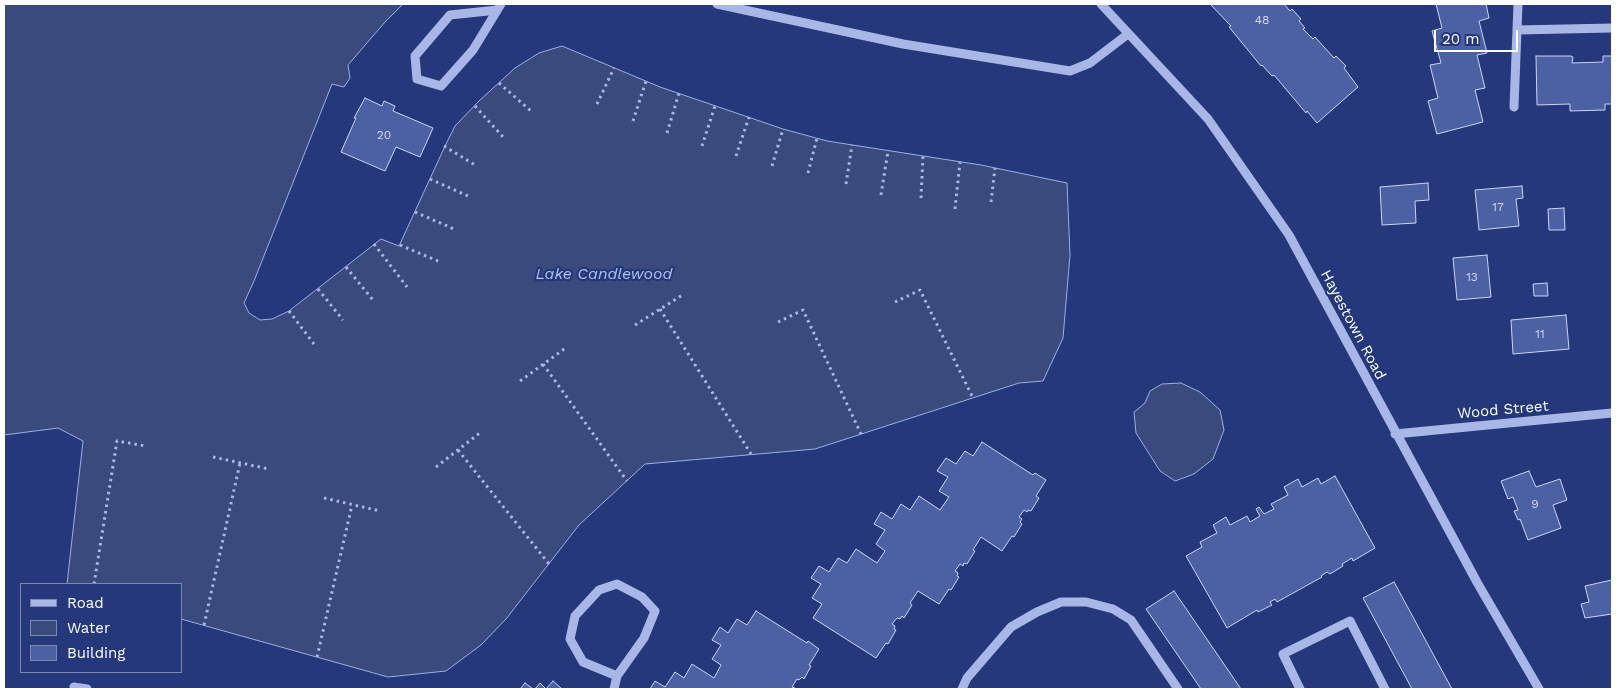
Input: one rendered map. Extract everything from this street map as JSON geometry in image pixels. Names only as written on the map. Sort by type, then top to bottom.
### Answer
[{"type":"street","points":[[717,4],[903,44],[1070,71],[1090,63],[1128,34]]},
{"type":"street","name":"Hayestown Road","points":[[1101,4],[1208,119],[1289,235],[1478,584],[1539,689]]},
{"type":"street","points":[[1514,107],[1518,4]]},
{"type":"street","points":[[499,7],[473,50],[441,86],[417,79],[415,56],[450,16],[499,7]]},
{"type":"street","points":[[1517,30],[1612,28]]},
{"type":"street","name":"Wood Street","points":[[1396,434],[1612,413]]},
{"type":"street","points":[[614,689],[616,676],[644,638],[655,611],[642,597],[617,584],[599,590],[575,616],[570,638],[583,662],[616,676]]},
{"type":"street","points":[[962,689],[967,678],[1011,627],[1037,612],[1061,602],[1086,602],[1113,609],[1131,620],[1178,689]]},
{"type":"street","points":[[1300,689],[1283,654],[1350,621],[1385,689]]},
{"type":"street","points":[[74,686],[87,689]]},
{"type":"path","points":[[597,104],[614,68]]},
{"type":"path","points":[[633,121],[646,81]]},
{"type":"path","points":[[499,82],[531,111]]},
{"type":"path","points":[[667,133],[679,94]]},
{"type":"path","points":[[475,106],[504,138]]},
{"type":"path","points":[[702,146],[715,106]]},
{"type":"path","points":[[736,156],[749,117]]},
{"type":"path","points":[[772,166],[783,129]]},
{"type":"path","points":[[808,173],[817,138]]},
{"type":"path","points":[[846,184],[852,145]]},
{"type":"path","points":[[444,146],[475,165]]},
{"type":"path","points":[[881,195],[888,151]]},
{"type":"path","points":[[921,198],[923,156]]},
{"type":"path","points":[[955,209],[960,162]]},
{"type":"path","points":[[991,202],[995,168]]},
{"type":"path","points":[[430,179],[468,196]]},
{"type":"path","points":[[415,212],[454,229]]},
{"type":"path","points":[[374,244],[407,287]]},
{"type":"path","points":[[400,245],[440,262]]},
{"type":"path","points":[[346,267],[373,300]]},
{"type":"path","points":[[318,288],[343,320]]},
{"type":"path","points":[[895,302],[920,290],[973,398]]},
{"type":"path","points":[[636,325],[684,294]]},
{"type":"path","points":[[660,309],[751,454]]},
{"type":"path","points":[[778,322],[803,310],[862,434]]},
{"type":"path","points":[[289,311],[314,344]]},
{"type":"path","points":[[520,381],[567,348]]},
{"type":"path","points":[[543,364],[627,481]]},
{"type":"path","points":[[436,467],[481,432]]},
{"type":"path","points":[[94,583],[117,441],[146,446]]},
{"type":"path","points":[[458,450],[549,564]]},
{"type":"path","points":[[213,456],[269,469]]},
{"type":"path","points":[[204,625],[240,462]]},
{"type":"path","points":[[324,498],[380,511]]},
{"type":"path","points":[[317,657],[352,505]]},
{"type":"water","name":"Lake Candlewood","points":[[4,4],[403,4],[348,65],[350,78],[344,87],[332,84],[244,303],[249,313],[260,320],[272,319],[289,311],[381,239],[399,246],[455,126],[515,68],[539,53],[562,46],[660,87],[783,129],[827,141],[981,165],[1067,183],[1070,255],[1063,338],[1043,381],[1019,383],[815,449],[645,464],[579,525],[506,619],[481,645],[446,671],[388,677],[182,619],[182,583],[67,583],[83,441],[58,428],[4,435]]},
{"type":"water","points":[[1181,383],[1200,392],[1220,410],[1224,430],[1213,459],[1194,474],[1175,481],[1160,471],[1136,433],[1134,412],[1145,403],[1150,391],[1162,384]]},
{"type":"building","points":[[1210,4],[1284,4],[1290,11],[1292,9],[1301,19],[1299,21],[1305,28],[1303,29],[1313,39],[1315,37],[1334,58],[1336,56],[1346,66],[1344,68],[1358,87],[1317,123],[1307,111],[1306,113],[1274,75],[1272,76],[1261,66],[1229,27],[1231,26]]},
{"type":"building","points":[[1436,4],[1486,4],[1489,18],[1479,21],[1487,53],[1477,55],[1485,88],[1475,90],[1483,122],[1437,134],[1428,101],[1438,98],[1430,65],[1441,63],[1432,31],[1442,28]]},
{"type":"building","points":[[1536,56],[1571,56],[1573,57],[1572,63],[1603,62],[1603,56],[1612,56],[1612,104],[1605,104],[1605,110],[1570,111],[1570,104],[1537,105]]},
{"type":"building","points":[[365,98],[382,106],[384,101],[395,106],[393,111],[433,128],[420,157],[396,147],[385,171],[341,152],[356,118],[354,118]]},
{"type":"building","points":[[1428,183],[1429,200],[1415,201],[1416,223],[1382,225],[1380,187]]},
{"type":"building","points":[[1522,186],[1523,198],[1516,199],[1519,226],[1479,230],[1475,190]]},
{"type":"building","points":[[1564,208],[1565,230],[1549,230],[1548,209]]},
{"type":"building","points":[[1487,255],[1491,297],[1457,300],[1453,258]]},
{"type":"building","points":[[1547,283],[1548,296],[1534,296],[1533,284]]},
{"type":"building","points":[[1566,315],[1569,349],[1513,354],[1511,320]]},
{"type":"building","points":[[982,442],[1033,475],[1035,473],[1046,480],[1036,496],[1039,498],[1031,511],[1028,510],[1027,512],[1024,510],[1019,517],[1022,519],[1020,522],[1022,524],[1002,551],[981,537],[967,564],[964,563],[963,566],[960,564],[955,571],[959,577],[939,604],[918,591],[910,603],[912,605],[904,618],[902,616],[900,619],[897,618],[892,624],[896,630],[888,644],[886,643],[876,658],[813,618],[822,604],[812,598],[821,584],[811,578],[819,566],[829,572],[838,558],[847,563],[856,549],[877,563],[885,551],[876,544],[885,530],[874,524],[881,512],[892,519],[901,504],[910,510],[919,496],[940,510],[949,497],[939,491],[948,477],[937,471],[946,458],[956,464],[965,451],[973,456]]},
{"type":"building","points":[[1529,471],[1536,487],[1560,479],[1567,500],[1553,505],[1561,528],[1528,540],[1520,519],[1518,520],[1514,511],[1518,510],[1513,497],[1508,499],[1501,481]]},
{"type":"building","points":[[1335,476],[1375,548],[1353,561],[1352,558],[1330,574],[1327,572],[1322,577],[1277,602],[1275,599],[1270,602],[1272,605],[1258,612],[1257,610],[1227,628],[1186,556],[1202,547],[1200,542],[1217,533],[1213,525],[1226,517],[1230,525],[1247,516],[1250,522],[1260,516],[1256,509],[1259,507],[1264,514],[1274,509],[1271,504],[1288,495],[1284,487],[1298,479],[1302,487],[1318,478],[1321,484]]},
{"type":"building","points":[[1612,580],[1612,614],[1585,618],[1581,604],[1589,602],[1585,586]]},
{"type":"building","points":[[1394,582],[1452,689],[1412,689],[1363,598]]},
{"type":"building","points":[[1174,591],[1241,689],[1201,689],[1146,609]]},
{"type":"building","points":[[756,611],[819,649],[809,665],[811,666],[804,679],[802,677],[799,680],[797,679],[792,687],[794,689],[650,689],[655,681],[665,687],[675,672],[684,678],[692,664],[714,678],[721,665],[712,659],[721,645],[712,640],[720,627],[728,633],[737,619],[747,625]]},
{"type":"building","points":[[553,681],[562,689],[546,689]]},
{"type":"building","points":[[525,683],[533,689],[520,689]]},
{"type":"building","points":[[540,683],[546,689],[535,689]]}]
